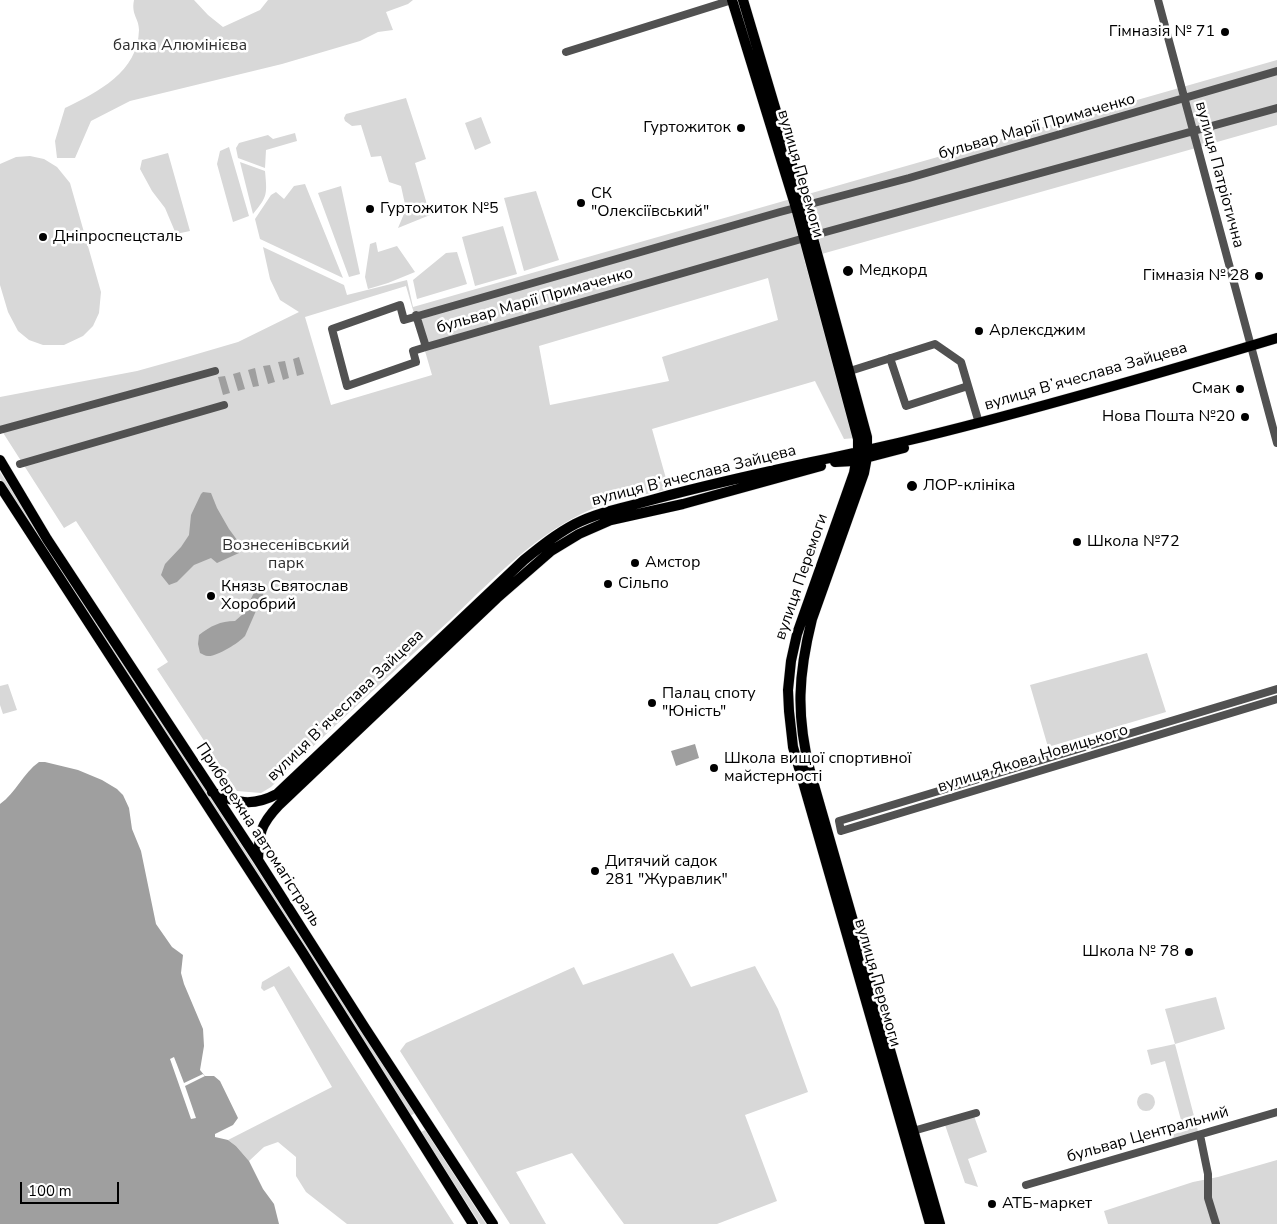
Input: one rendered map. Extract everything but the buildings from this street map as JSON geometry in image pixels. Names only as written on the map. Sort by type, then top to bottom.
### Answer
[{"type":"main road","name":"вулиця Перемоги","points":[[732,0],[800,206]]},
{"type":"main road","name":"вулиця Перемоги","points":[[743,0],[800,206],[863,454],[864,473],[812,619],[805,651],[800,691],[803,744],[940,1224]]},
{"type":"main road","name":"вулиця Перемоги","points":[[808,237],[850,371],[867,437],[863,454],[797,634],[791,661],[788,690],[793,747],[930,1224]]},
{"type":"main road","name":"вулиця Вʼячеслава Зайцева","points":[[212,792],[226,799],[239,802],[266,800],[276,794],[524,560],[548,540],[577,523],[609,510],[694,488],[863,454],[1252,348],[1277,338]]},
{"type":"main road","name":"вулиця Вʼячеслава Зайцева","points":[[258,860],[259,834],[266,819],[279,804],[497,598],[551,551],[579,534],[611,520],[683,504],[1252,348],[1277,344]]},
{"type":"main road","name":"Прибережна автомагістраль","points":[[0,460],[47,539],[258,860],[493,1224]]},
{"type":"main road","name":"Прибережна автомагістраль","points":[[0,486],[303,953],[473,1224]]},
{"type":"main road","points":[[788,690],[794,695],[800,691]]},
{"type":"main road","points":[[789,711],[794,708],[800,712]]},
{"type":"main road","points":[[409,1122],[415,1125],[419,1122],[420,1111]]},
{"type":"main road","points":[[417,1133],[417,1129],[430,1127]]},
{"type":"street","points":[[566,52],[732,0]]},
{"type":"street","name":"вулиця Патріотична","points":[[1158,0],[1183,99],[1277,443]]},
{"type":"street","name":"бульвар Марії Примаченко","points":[[1277,71],[909,178],[800,206],[416,315],[426,347],[808,237],[1277,108]]},
{"type":"street","points":[[416,315],[404,320],[400,305],[332,329],[347,386],[416,362],[413,351],[426,347]]},
{"type":"street","points":[[850,371],[935,344],[961,362],[979,423]]},
{"type":"street","points":[[890,358],[906,406],[968,386]]},
{"type":"street","points":[[0,430],[215,371]]},
{"type":"street","points":[[20,464],[224,405]]},
{"type":"street","name":"вулиця Якова Новицького","points":[[1277,689],[839,821],[842,831],[1277,699]]},
{"type":"street","name":"бульвар Центральний","points":[[1026,1185],[1277,1112]]},
{"type":"street","points":[[913,1131],[976,1113]]},
{"type":"street","points":[[1200,1135],[1208,1174],[1208,1198],[1216,1224]]},
{"type":"green space","name":"балка Алюмінієва","points":[[134,0],[194,0],[223,27],[260,10],[268,0],[413,0],[408,4],[386,12],[393,30],[378,32],[360,41],[282,64],[130,101],[91,121],[75,158],[57,158],[55,141],[65,108],[90,95],[114,79],[132,58],[137,45],[139,30],[134,13]]},
{"type":"green space","name":"Вознесенівський парк","points":[[1277,60],[1277,125],[804,259],[855,438],[844,439],[815,381],[652,429],[669,489],[591,509],[545,536],[512,562],[271,787],[261,793],[237,791],[157,669],[168,662],[76,521],[64,528],[0,428],[0,397],[137,371],[180,359],[238,342],[299,312],[280,300],[270,279],[263,247],[344,285],[347,295],[407,280],[413,307]],"holes":[[[768,278],[778,320],[662,357],[669,381],[550,405],[539,346]],[[406,286],[432,375],[331,405],[305,317]]]},
{"type":"green space","points":[[406,98],[426,159],[415,163],[430,215],[398,228],[406,209],[401,186],[389,182],[381,156],[371,157],[361,125],[352,126],[344,118],[346,114]]},
{"type":"green space","points":[[481,117],[491,143],[475,150],[465,123]]},
{"type":"green space","points":[[295,133],[297,141],[266,150],[265,168],[238,158],[236,148],[239,143],[268,135],[273,139]]},
{"type":"green space","points":[[229,147],[249,216],[233,222],[217,164],[220,151]]},
{"type":"green space","points":[[168,153],[190,231],[176,234],[165,208],[152,191],[140,169],[142,160]]},
{"type":"green space","name":"Дніпроспецсталь","points":[[30,156],[44,159],[57,167],[70,183],[101,292],[99,313],[93,326],[83,336],[64,345],[43,345],[29,340],[18,331],[8,312],[0,285],[0,164],[16,157]]},
{"type":"green space","points":[[240,162],[265,171],[264,199],[253,214]]},
{"type":"green space","points":[[305,184],[343,278],[260,239],[255,219],[271,195],[276,192],[284,199],[294,186]]},
{"type":"green space","points":[[341,186],[360,274],[349,277],[318,193]]},
{"type":"green space","points":[[536,191],[559,260],[524,271],[504,198]]},
{"type":"green space","points":[[503,226],[517,274],[475,286],[462,237]]},
{"type":"green space","points":[[376,242],[378,252],[397,246],[415,272],[368,289],[365,277],[370,244]]},
{"type":"green space","points":[[457,252],[467,284],[417,299],[413,280],[446,253]]},
{"type":"green space","points":[[0,472],[415,1113],[410,1116],[46,552],[0,479]]},
{"type":"green space","points":[[1147,653],[1166,712],[1048,747],[1030,685]]},
{"type":"green space","points":[[8,684],[17,710],[3,714],[0,705],[0,686]]},
{"type":"green space","points":[[673,953],[691,987],[755,966],[778,1009],[808,1092],[745,1115],[777,1201],[717,1224],[624,1224],[572,1153],[516,1172],[546,1224],[510,1224],[400,1051],[406,1043],[574,967],[583,985]]},
{"type":"green space","points":[[289,966],[454,1224],[347,1224],[306,1192],[296,1176],[296,1157],[278,1142],[264,1147],[249,1161],[228,1140],[332,1087],[274,986],[264,991],[261,988],[262,982]]},
{"type":"green space","points":[[1216,997],[1225,1029],[1175,1044],[1165,1009]]},
{"type":"green space","points":[[1175,1044],[1199,1135],[1174,1142],[1171,1135],[1184,1131],[1165,1061],[1151,1065],[1147,1050]]},
{"type":"green space","points":[[1146,1093],[1152,1096],[1155,1102],[1152,1108],[1146,1111],[1140,1108],[1137,1102],[1140,1096]]},
{"type":"green space","points":[[974,1116],[987,1152],[968,1159],[978,1187],[965,1183],[945,1125]]},
{"type":"green space","points":[[425,1130],[486,1224],[480,1224],[421,1132]]},
{"type":"green space","points":[[1277,1160],[1277,1224],[1108,1224],[1104,1211],[1193,1182]]},
{"type":"shaded area","points":[[299,357],[304,374],[297,376],[293,359]]},
{"type":"shaded area","points":[[285,361],[289,378],[283,380],[278,362]]},
{"type":"shaded area","points":[[270,365],[275,382],[268,384],[263,366]]},
{"type":"shaded area","points":[[255,368],[259,386],[253,387],[248,370]]},
{"type":"shaded area","points":[[240,372],[245,389],[238,391],[233,374]]},
{"type":"shaded area","points":[[225,376],[230,393],[223,395],[218,377]]},
{"type":"shaded area","points":[[203,492],[211,493],[217,508],[240,544],[239,553],[217,563],[211,558],[194,565],[177,582],[169,585],[161,575],[165,564],[189,535],[191,515]]},
{"type":"shaded area","points":[[258,585],[266,588],[245,636],[233,646],[212,656],[200,653],[199,635],[216,625],[235,621],[243,614]]},
{"type":"shaded area","points":[[695,744],[699,758],[676,766],[671,751]]},
{"type":"shaded area","points":[[39,762],[78,770],[102,780],[123,795],[129,808],[132,829],[141,851],[156,924],[172,947],[183,955],[181,973],[203,1029],[204,1046],[200,1070],[205,1076],[214,1076],[220,1081],[238,1118],[233,1125],[215,1134],[215,1137],[228,1140],[249,1161],[263,1189],[274,1204],[279,1224],[0,1224],[0,804]]},
{"type":"pier","points":[[174,1057],[184,1083],[203,1074],[205,1076],[185,1086],[196,1118],[191,1119],[170,1059]]},
{"type":"place","name":"Гімназія № 71","points":[[1225,32]]},
{"type":"place","name":"Гуртожиток","points":[[741,128]]},
{"type":"place","name":"СК \"Олексіївський\"","points":[[581,203]]},
{"type":"place","name":"Гуртожиток №5","points":[[370,209]]},
{"type":"place","name":"Дніпроспецсталь","points":[[43,237]]},
{"type":"place","name":"Медкорд","points":[[848,271]]},
{"type":"place","name":"Гімназія № 28","points":[[1259,276]]},
{"type":"place","name":"Арлексджим","points":[[979,331]]},
{"type":"place","name":"Смак","points":[[1240,389]]},
{"type":"place","name":"Нова Пошта №20","points":[[1245,417]]},
{"type":"place","name":"ЛОР-клініка","points":[[912,486]]},
{"type":"place","name":"Школа №72","points":[[1077,542]]},
{"type":"place","name":"Амстор","points":[[635,563]]},
{"type":"place","name":"Сільпо","points":[[608,584]]},
{"type":"place","name":"Князь Святослав Хоробрий","points":[[211,596]]},
{"type":"place","name":"Палац споту \"Юність\"","points":[[652,703]]},
{"type":"place","name":"Школа вищої спортивної майстерності","points":[[714,768]]},
{"type":"place","name":"Дитячий садок 281 \"Журавлик\"","points":[[595,871]]},
{"type":"place","name":"Школа № 78","points":[[1189,952]]},
{"type":"place","name":"АТБ-маркет","points":[[992,1204]]}]
